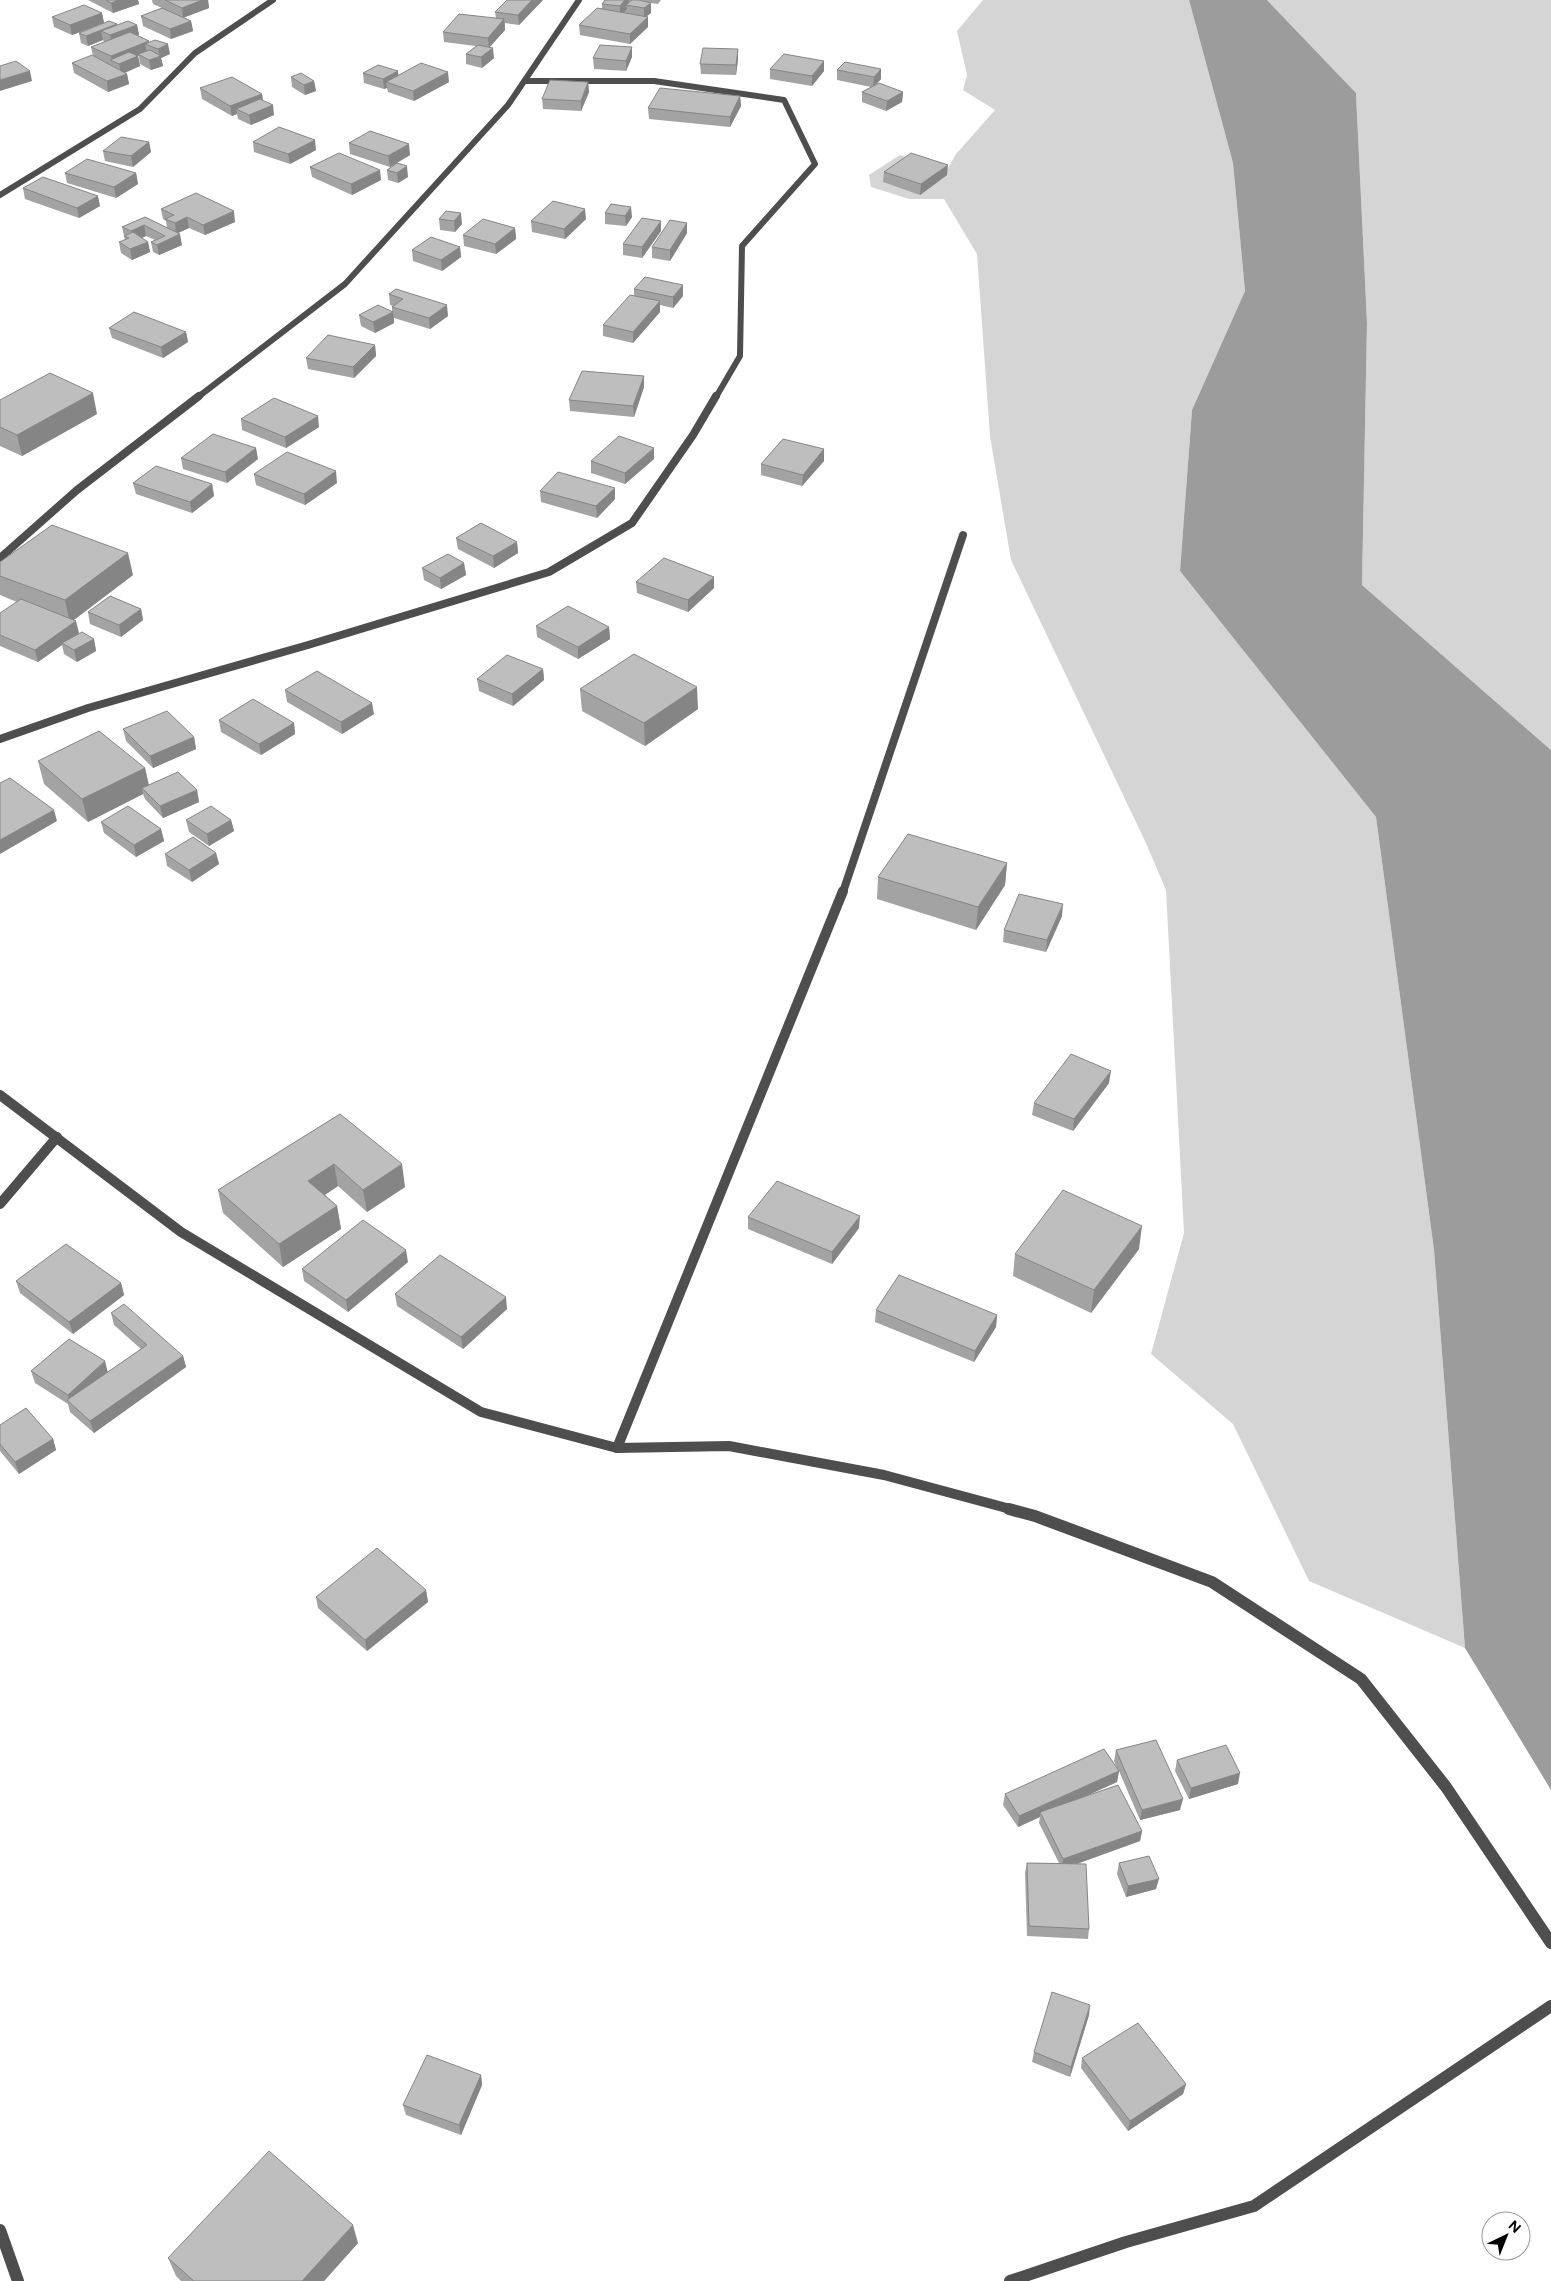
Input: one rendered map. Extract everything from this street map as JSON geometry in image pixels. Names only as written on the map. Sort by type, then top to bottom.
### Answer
[{"type":"street","points":[[0,195],[140,109],[196,53],[273,0]]},
{"type":"street","points":[[0,558],[77,490],[345,284],[508,105],[579,0]]},
{"type":"street","points":[[0,739],[88,708],[308,645],[549,572],[632,523],[693,435],[740,356],[742,246],[815,164],[784,100],[654,81],[524,81]]},
{"type":"street","points":[[617,1448],[837,910],[963,535]]},
{"type":"street","points":[[0,1095],[181,1232],[481,1412],[617,1448],[729,1446],[884,1475],[1035,1516],[1212,1582],[1361,1679],[1446,1787],[1551,1943]]},
{"type":"street","points":[[0,1204],[57,1137]]},
{"type":"street","points":[[1010,2281],[1126,2242],[1254,2206],[1551,2006]]},
{"type":"street","points":[[0,2230],[18,2281]]},
{"type":"shaded area","points":[[983,0],[1189,0],[1233,163],[1245,291],[1192,410],[1180,571],[1376,817],[1434,1250],[1465,1648],[1309,1581],[1233,1424],[1151,1354],[1184,1233],[1166,890],[1145,841],[1011,560],[990,436],[977,254],[944,199],[909,199],[871,187],[869,175],[900,155],[947,170],[956,154],[995,110],[963,90],[967,75],[957,31]]},
{"type":"shaded area","points":[[1189,0],[1267,0],[1356,93],[1367,323],[1362,585],[1551,750],[1551,1790],[1465,1648],[1434,1250],[1376,817],[1180,571],[1192,410],[1245,291],[1233,163]]},
{"type":"shaded area","points":[[1267,0],[1551,0],[1551,750],[1362,585],[1367,323],[1356,93]]},
{"type":"building","points":[[106,0],[119,0],[111,3]]},
{"type":"building","points":[[165,0],[202,0],[182,8]]},
{"type":"building","points":[[507,0],[532,0],[518,15],[495,12]]},
{"type":"building","points":[[605,0],[625,0],[620,6],[602,4]]},
{"type":"building","points":[[632,0],[651,3],[644,8],[626,5]]},
{"type":"building","points":[[84,5],[102,13],[70,25],[52,17]]},
{"type":"building","points":[[162,8],[191,21],[170,29],[141,16]]},
{"type":"building","points":[[597,8],[648,17],[630,34],[579,25]]},
{"type":"building","points":[[459,14],[504,19],[488,38],[443,32]]},
{"type":"building","points":[[109,21],[117,24],[86,36],[79,33]]},
{"type":"building","points":[[128,21],[137,25],[110,35],[101,31]]},
{"type":"building","points":[[130,32],[149,41],[111,56],[91,47]]},
{"type":"building","points":[[155,40],[168,44],[158,49],[145,44]]},
{"type":"building","points":[[478,45],[493,48],[481,57],[466,54]]},
{"type":"building","points":[[600,45],[632,47],[626,61],[593,58]]},
{"type":"building","points":[[703,48],[738,49],[736,65],[700,64]]},
{"type":"building","points":[[150,50],[161,56],[149,60],[138,54]]},
{"type":"building","points":[[129,52],[138,56],[119,64],[110,60]]},
{"type":"building","points":[[784,54],[824,61],[812,76],[770,69]]},
{"type":"building","points":[[92,55],[127,74],[107,81],[72,63]]},
{"type":"building","points":[[16,61],[30,71],[0,80],[0,66]]},
{"type":"building","points":[[845,62],[881,69],[874,77],[837,70]]},
{"type":"building","points":[[421,63],[448,72],[413,91],[386,82]]},
{"type":"building","points":[[378,65],[398,71],[383,79],[363,73]]},
{"type":"building","points":[[301,73],[314,81],[304,85],[291,77]]},
{"type":"building","points":[[232,77],[262,94],[230,106],[200,88]]},
{"type":"building","points":[[550,80],[588,82],[581,101],[542,99]]},
{"type":"building","points":[[879,83],[903,92],[887,101],[862,92]]},
{"type":"building","points":[[660,88],[740,96],[730,117],[648,108]]},
{"type":"building","points":[[260,99],[273,105],[249,115],[236,109]]},
{"type":"building","points":[[279,127],[315,140],[288,154],[253,142]]},
{"type":"building","points":[[370,131],[409,144],[388,156],[349,143]]},
{"type":"building","points":[[121,137],[149,142],[131,156],[103,151]]},
{"type":"building","points":[[339,153],[380,170],[351,184],[310,167]]},
{"type":"building","points":[[911,153],[948,165],[921,184],[884,172]]},
{"type":"building","points":[[87,159],[136,173],[114,187],[65,173]]},
{"type":"building","points":[[397,163],[407,166],[397,173],[387,170]]},
{"type":"building","points":[[43,177],[98,196],[77,208],[23,188]]},
{"type":"building","points":[[196,193],[234,211],[203,225],[187,217],[175,223],[165,219],[174,215],[161,209]]},
{"type":"building","points":[[553,201],[585,209],[564,229],[531,221]]},
{"type":"building","points":[[611,204],[631,207],[625,216],[605,213]]},
{"type":"building","points":[[446,211],[461,213],[454,221],[439,219]]},
{"type":"building","points":[[145,217],[180,234],[157,245],[151,242],[165,236],[144,225],[131,231],[122,227]]},
{"type":"building","points":[[642,218],[661,221],[642,247],[623,244]]},
{"type":"building","points":[[483,219],[515,228],[495,244],[463,235]]},
{"type":"building","points":[[670,220],[687,223],[670,250],[652,247]]},
{"type":"building","points":[[133,232],[148,242],[130,249],[119,242],[129,238],[124,236]]},
{"type":"building","points":[[431,237],[460,247],[441,260],[412,250]]},
{"type":"building","points":[[645,277],[683,285],[673,297],[634,289]]},
{"type":"building","points":[[396,289],[447,305],[429,318],[392,307],[403,299],[389,294]]},
{"type":"building","points":[[630,295],[660,301],[633,332],[603,325]]},
{"type":"building","points":[[378,305],[393,312],[373,322],[359,315]]},
{"type":"building","points":[[134,312],[186,332],[161,347],[109,328]]},
{"type":"building","points":[[328,335],[375,345],[353,367],[306,358]]},
{"type":"building","points":[[582,371],[644,376],[633,406],[569,400]]},
{"type":"building","points":[[50,373],[93,393],[17,435],[0,427],[0,400]]},
{"type":"building","points":[[274,398],[318,416],[285,437],[241,419]]},
{"type":"building","points":[[213,434],[256,448],[225,472],[181,458]]},
{"type":"building","points":[[619,436],[654,448],[625,473],[591,461]]},
{"type":"building","points":[[783,439],[824,449],[803,475],[761,464]]},
{"type":"building","points":[[287,452],[336,471],[304,494],[254,474]]},
{"type":"building","points":[[156,466],[212,484],[190,502],[133,483]]},
{"type":"building","points":[[558,472],[615,488],[596,506],[540,491]]},
{"type":"building","points":[[481,523],[517,542],[493,556],[456,538]]},
{"type":"building","points":[[52,525],[128,553],[65,600],[0,576],[0,562]]},
{"type":"building","points":[[448,554],[464,563],[440,578],[422,568]]},
{"type":"building","points":[[664,558],[714,577],[688,600],[636,582]]},
{"type":"building","points":[[110,596],[141,609],[119,625],[88,612]]},
{"type":"building","points":[[21,599],[76,621],[35,650],[0,635],[0,613]]},
{"type":"building","points":[[568,606],[609,627],[578,647],[536,626]]},
{"type":"building","points":[[82,632],[94,639],[74,650],[62,643]]},
{"type":"building","points":[[634,654],[697,687],[644,723],[580,689]]},
{"type":"building","points":[[507,655],[543,669],[512,694],[477,679]]},
{"type":"building","points":[[317,671],[372,703],[341,722],[285,690]]},
{"type":"building","points":[[253,699],[294,723],[259,744],[219,720]]},
{"type":"building","points":[[167,711],[194,737],[150,756],[123,729]]},
{"type":"building","points":[[99,731],[145,768],[82,799],[38,761]]},
{"type":"building","points":[[178,772],[197,790],[160,806],[142,788]]},
{"type":"building","points":[[10,778],[54,810],[0,840],[0,783]]},
{"type":"building","points":[[128,806],[161,829],[134,845],[101,822]]},
{"type":"building","points":[[211,806],[231,820],[207,834],[186,820]]},
{"type":"building","points":[[908,834],[1007,863],[978,907],[878,877]]},
{"type":"building","points":[[193,837],[216,853],[189,870],[165,854]]},
{"type":"building","points":[[1019,894],[1063,904],[1047,940],[1004,930]]},
{"type":"building","points":[[1071,1054],[1111,1071],[1074,1119],[1034,1103]]},
{"type":"building","points":[[340,1114],[402,1164],[363,1190],[334,1164],[308,1181],[337,1206],[279,1244],[218,1190]]},
{"type":"building","points":[[777,1181],[860,1216],[832,1252],[748,1217]]},
{"type":"building","points":[[1063,1190],[1142,1226],[1094,1290],[1015,1254]]},
{"type":"building","points":[[363,1220],[406,1250],[346,1300],[302,1269]]},
{"type":"building","points":[[66,1244],[121,1283],[69,1322],[16,1281]]},
{"type":"building","points":[[440,1255],[506,1297],[461,1337],[395,1294]]},
{"type":"building","points":[[899,1275],[997,1315],[975,1351],[876,1310]]},
{"type":"building","points":[[124,1304],[183,1356],[90,1421],[67,1400],[147,1345],[111,1313]]},
{"type":"building","points":[[69,1339],[105,1361],[68,1395],[31,1371]]},
{"type":"building","points":[[26,1408],[53,1439],[15,1462],[0,1444],[0,1425]]},
{"type":"building","points":[[377,1548],[426,1590],[365,1640],[316,1597]]},
{"type":"building","points":[[1156,1740],[1183,1799],[1142,1810],[1116,1750]]},
{"type":"building","points":[[1226,1745],[1240,1773],[1191,1788],[1177,1760]]},
{"type":"building","points":[[1104,1749],[1119,1771],[1019,1816],[1005,1794]]},
{"type":"building","points":[[1118,1785],[1142,1831],[1063,1859],[1040,1812]]},
{"type":"building","points":[[1149,1856],[1159,1879],[1128,1886],[1119,1863]]},
{"type":"building","points":[[1027,1863],[1086,1864],[1089,1929],[1029,1926]]},
{"type":"building","points":[[1052,1992],[1090,2005],[1071,2067],[1034,2052]]},
{"type":"building","points":[[1138,2023],[1186,2084],[1130,2121],[1082,2058]]},
{"type":"building","points":[[427,2055],[481,2075],[459,2125],[403,2105]]},
{"type":"building","points":[[269,2151],[353,2225],[302,2281],[194,2281],[168,2258]]}]
